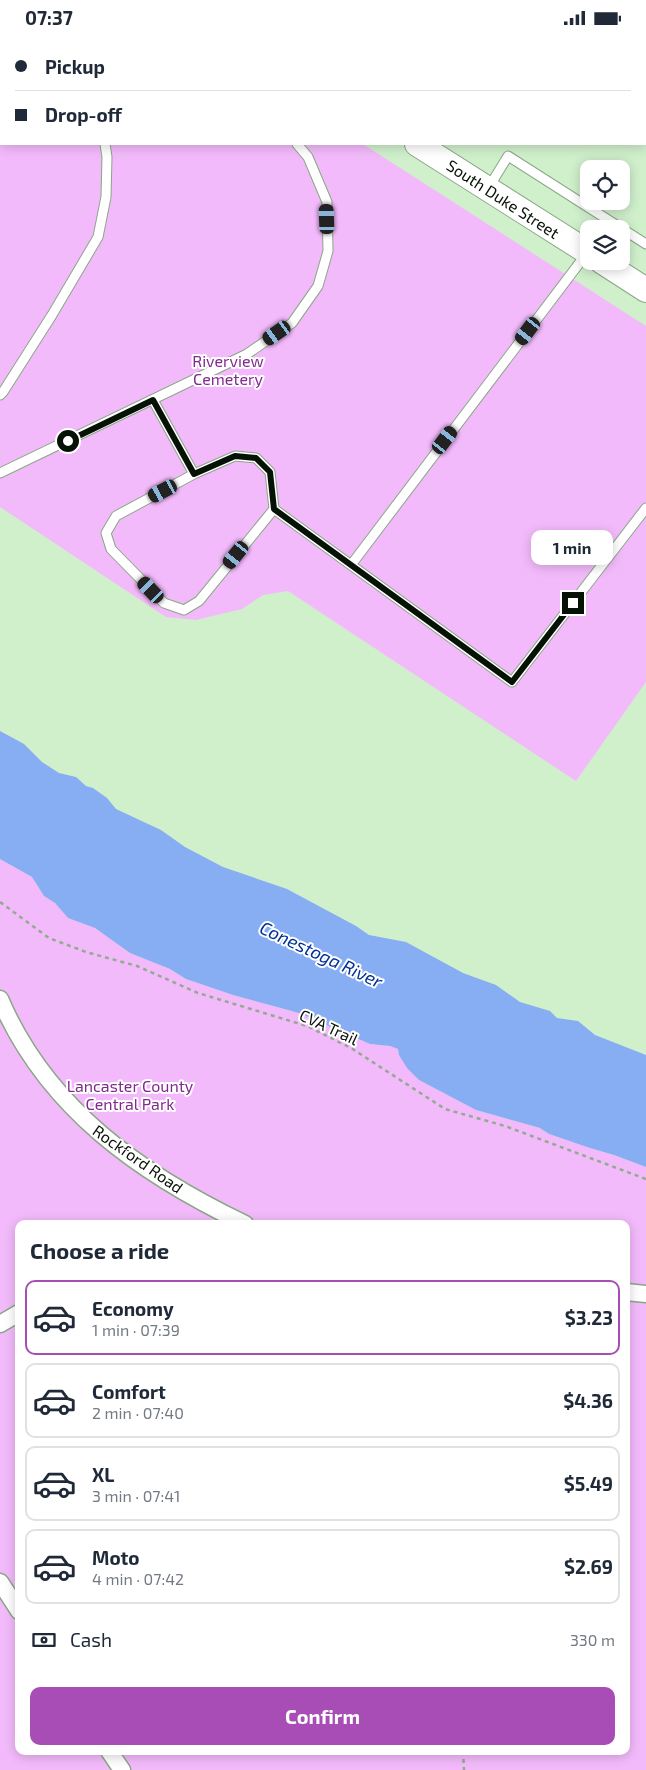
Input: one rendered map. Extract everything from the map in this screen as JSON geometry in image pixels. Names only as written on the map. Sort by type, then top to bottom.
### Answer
[{"type":"main road","name":"South Duke Street","points":[[419,145],[580,248]]},
{"type":"main road","name":"South Duke Street","points":[[615,270],[645,288]]},
{"type":"street","name":"Rockford Road","points":[[0,999],[15,1033],[36,1066],[53,1087],[100,1134],[176,1188],[237,1220]]},
{"type":"street","points":[[630,1292],[646,1294]]},
{"type":"street","points":[[0,1325],[15,1316]]},
{"type":"street","points":[[0,1582],[15,1605]]},
{"type":"street","points":[[112,1755],[122,1770]]},
{"type":"lane","points":[[0,395],[5,382],[52,315],[98,237],[106,197],[107,157],[105,145]]},
{"type":"lane","points":[[0,473],[247,354],[292,323],[318,286],[328,251],[327,202],[308,157],[298,145]]},
{"type":"lane","points":[[488,189],[508,157],[646,244]]},
{"type":"lane","points":[[351,565],[581,270]]},
{"type":"lane","points":[[153,400],[194,474]]},
{"type":"lane","points":[[235,456],[256,458],[270,472],[274,509],[199,601],[184,610],[164,603],[111,549],[106,533],[116,516],[194,474],[235,456]]},
{"type":"lane","points":[[274,509],[512,682],[646,508]]},
{"type":"path","name":"CVA Trail","points":[[0,902],[50,938],[86,952],[137,967],[198,993],[307,1026],[351,1048],[445,1109],[505,1126],[646,1179]]},
{"type":"path","points":[[463,1755],[464,1770]]},
{"type":"green space","name":"Riverview Cemetery","points":[[0,145],[365,145],[646,326],[646,682],[576,781],[288,591],[263,595],[242,609],[196,620],[166,617],[0,507]]},
{"type":"green space","name":"Lancaster County Central Park","points":[[0,859],[32,877],[44,896],[55,903],[68,918],[95,928],[130,953],[170,969],[186,979],[233,995],[299,1013],[370,1044],[390,1046],[398,1049],[399,1055],[407,1067],[419,1080],[476,1110],[540,1128],[549,1134],[646,1167],[646,1770],[0,1770]]},
{"type":"water","name":"Conestoga River","points":[[0,731],[24,744],[42,762],[59,773],[76,777],[86,786],[93,788],[107,798],[116,809],[161,830],[185,847],[223,867],[287,889],[369,935],[406,942],[463,973],[496,985],[520,1002],[550,1011],[557,1018],[578,1021],[595,1035],[646,1055],[646,1167],[549,1134],[540,1128],[476,1110],[419,1080],[407,1068],[399,1055],[398,1049],[390,1046],[370,1044],[299,1013],[233,995],[186,979],[170,969],[130,953],[95,928],[68,918],[55,903],[44,896],[32,877],[0,859]]},
{"type":"route","points":[[68,441],[153,400],[194,474],[235,456],[256,458],[270,472],[274,509],[512,682],[573,603]]}]
